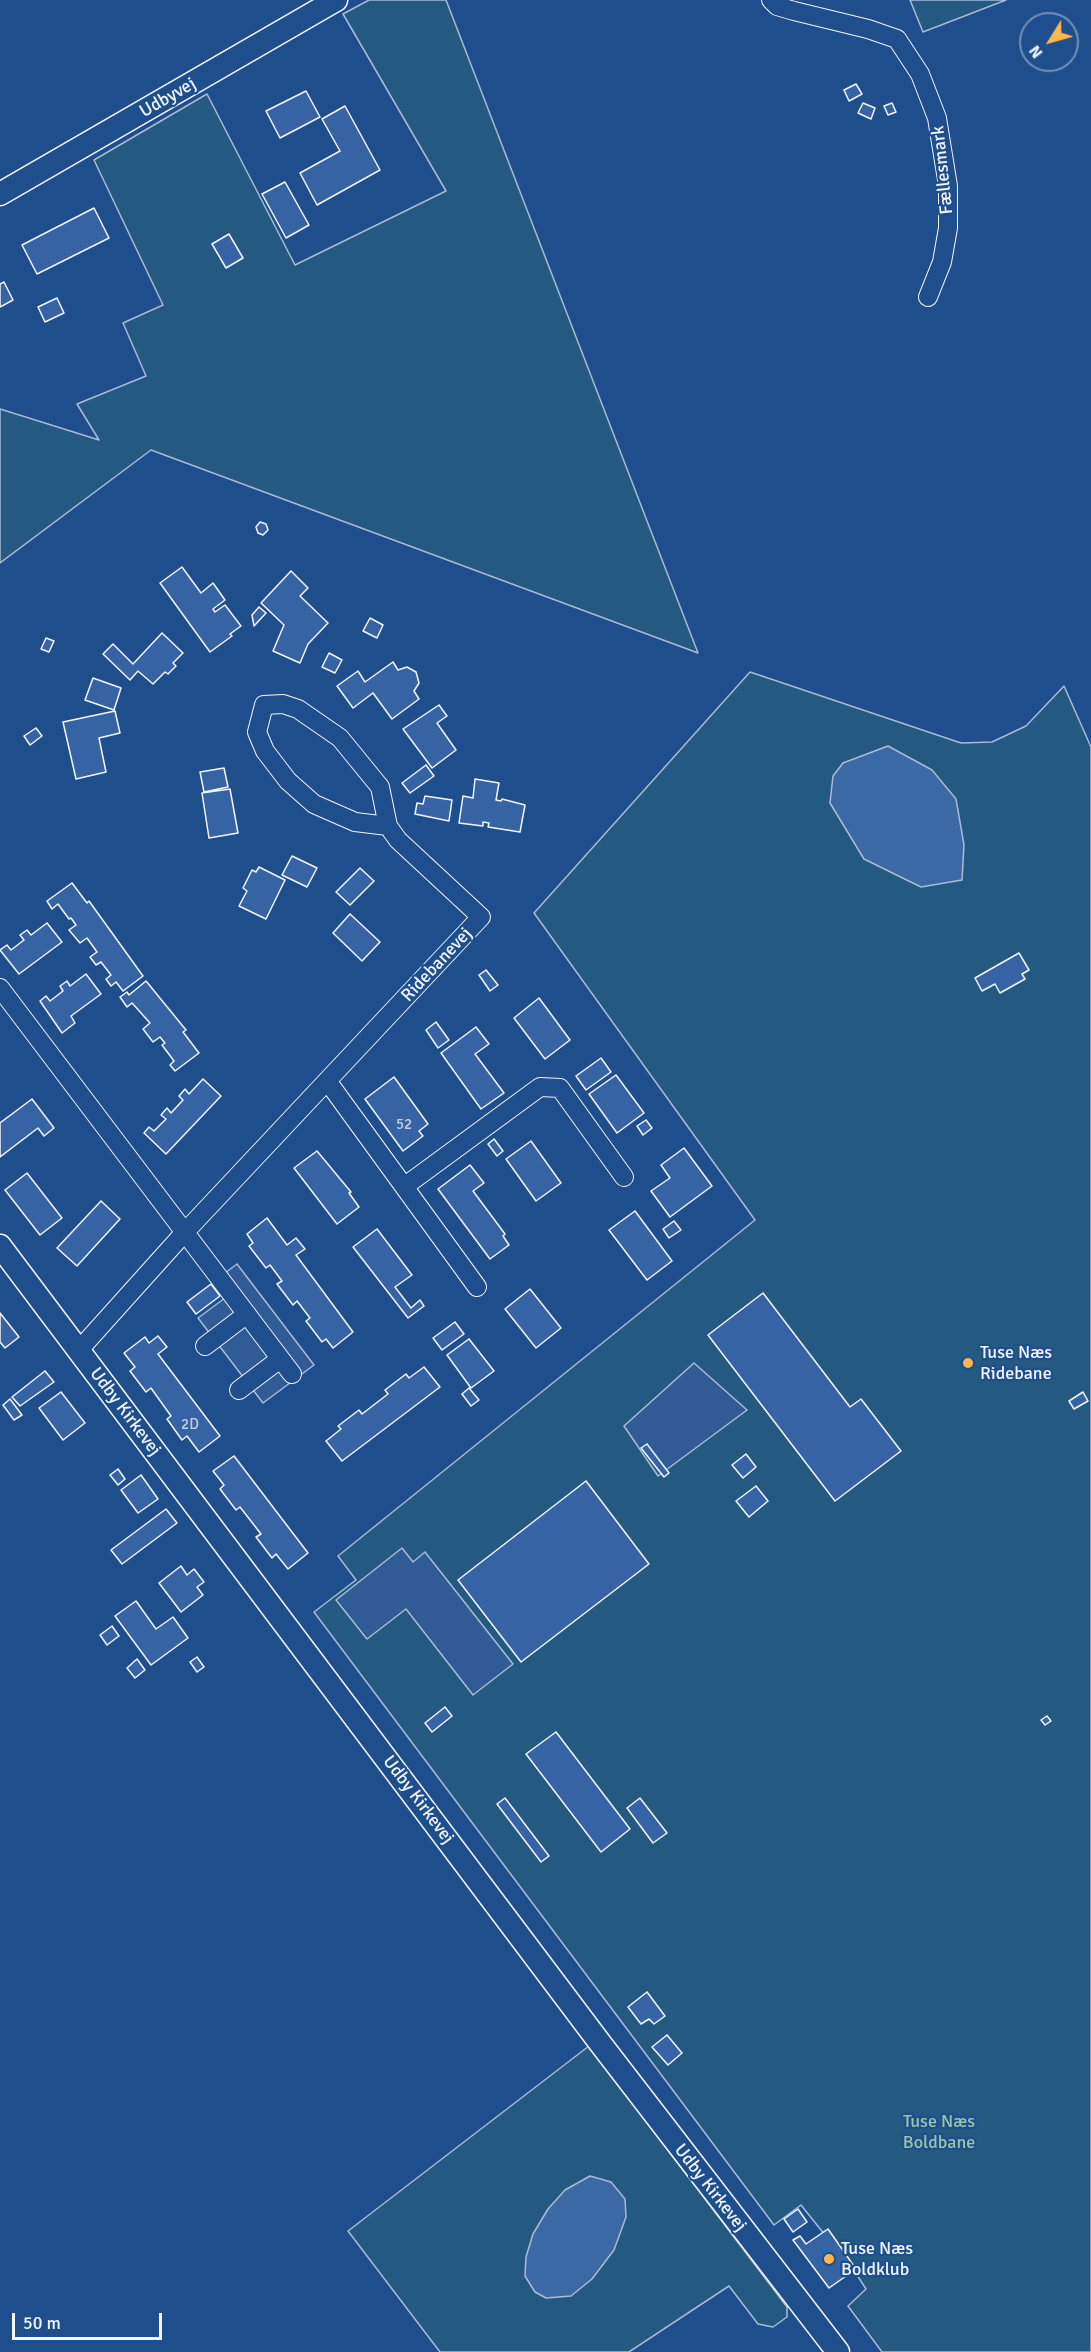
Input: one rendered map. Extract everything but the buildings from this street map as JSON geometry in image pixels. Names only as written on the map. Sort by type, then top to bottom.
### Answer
[{"type":"street","name":"Udbyvej","points":[[0,194],[336,0]]},
{"type":"street","name":"Fællesmark","points":[[771,0],[777,6],[868,29],[897,39],[920,74],[937,118],[948,186],[948,228],[942,262],[928,297]]},
{"type":"street","name":"Ridebanevej","points":[[79,1350],[185,1232],[481,917],[398,840],[388,826],[380,787],[340,738],[298,709],[284,704],[264,705],[257,732],[265,751],[288,781],[314,804],[355,822],[388,826]]},
{"type":"street","points":[[0,988],[291,1374]]},
{"type":"street","points":[[328,1082],[477,1287]]},
{"type":"street","points":[[405,1186],[540,1087],[560,1088],[624,1177]]},
{"type":"street","name":"Udby Kirkevej","points":[[0,1246],[600,2043],[838,2352]]},
{"type":"street","points":[[205,1346],[247,1314]]},
{"type":"street","points":[[239,1390],[280,1359]]},
{"type":"green space","points":[[369,0],[446,0],[698,653],[151,450],[0,563],[0,409],[99,440],[77,404],[146,376],[123,323],[163,305],[94,160],[207,94],[295,265],[446,191],[343,14]]},
{"type":"green space","points":[[910,0],[1006,0],[923,32]]},
{"type":"green space","name":"Tuse Næs Boldbane","points":[[750,672],[961,743],[992,742],[1026,726],[1064,686],[1091,747],[1091,2352],[882,2352],[848,2306],[866,2289],[857,2275],[801,2205],[774,2225],[314,1612],[356,1580],[338,1556],[755,1220],[534,913]]},
{"type":"green space","points":[[589,2046],[787,2307],[787,2317],[773,2327],[758,2324],[729,2286],[629,2352],[440,2352],[348,2231]]},
{"type":"shaded area","points":[[888,746],[932,770],[956,799],[964,845],[962,880],[921,887],[864,859],[830,803],[833,776],[843,763]]},
{"type":"shaded area","points":[[237,1264],[314,1365],[263,1403],[198,1318],[225,1298],[213,1282]]},
{"type":"shaded area","points":[[694,1363],[747,1410],[658,1476],[624,1426]]},
{"type":"shaded area","points":[[402,1548],[413,1562],[425,1552],[513,1664],[473,1695],[406,1609],[367,1639],[336,1600]]},
{"type":"shaded area","points":[[590,2176],[611,2182],[625,2199],[626,2217],[614,2250],[592,2279],[571,2296],[546,2298],[535,2292],[525,2276],[526,2257],[533,2234],[548,2209],[565,2190]]},
{"type":"place","name":"Tuse Næs Ridebane","points":[[968,1363]]},
{"type":"place","name":"Tuse Næs Boldklub","points":[[829,2259]]}]
